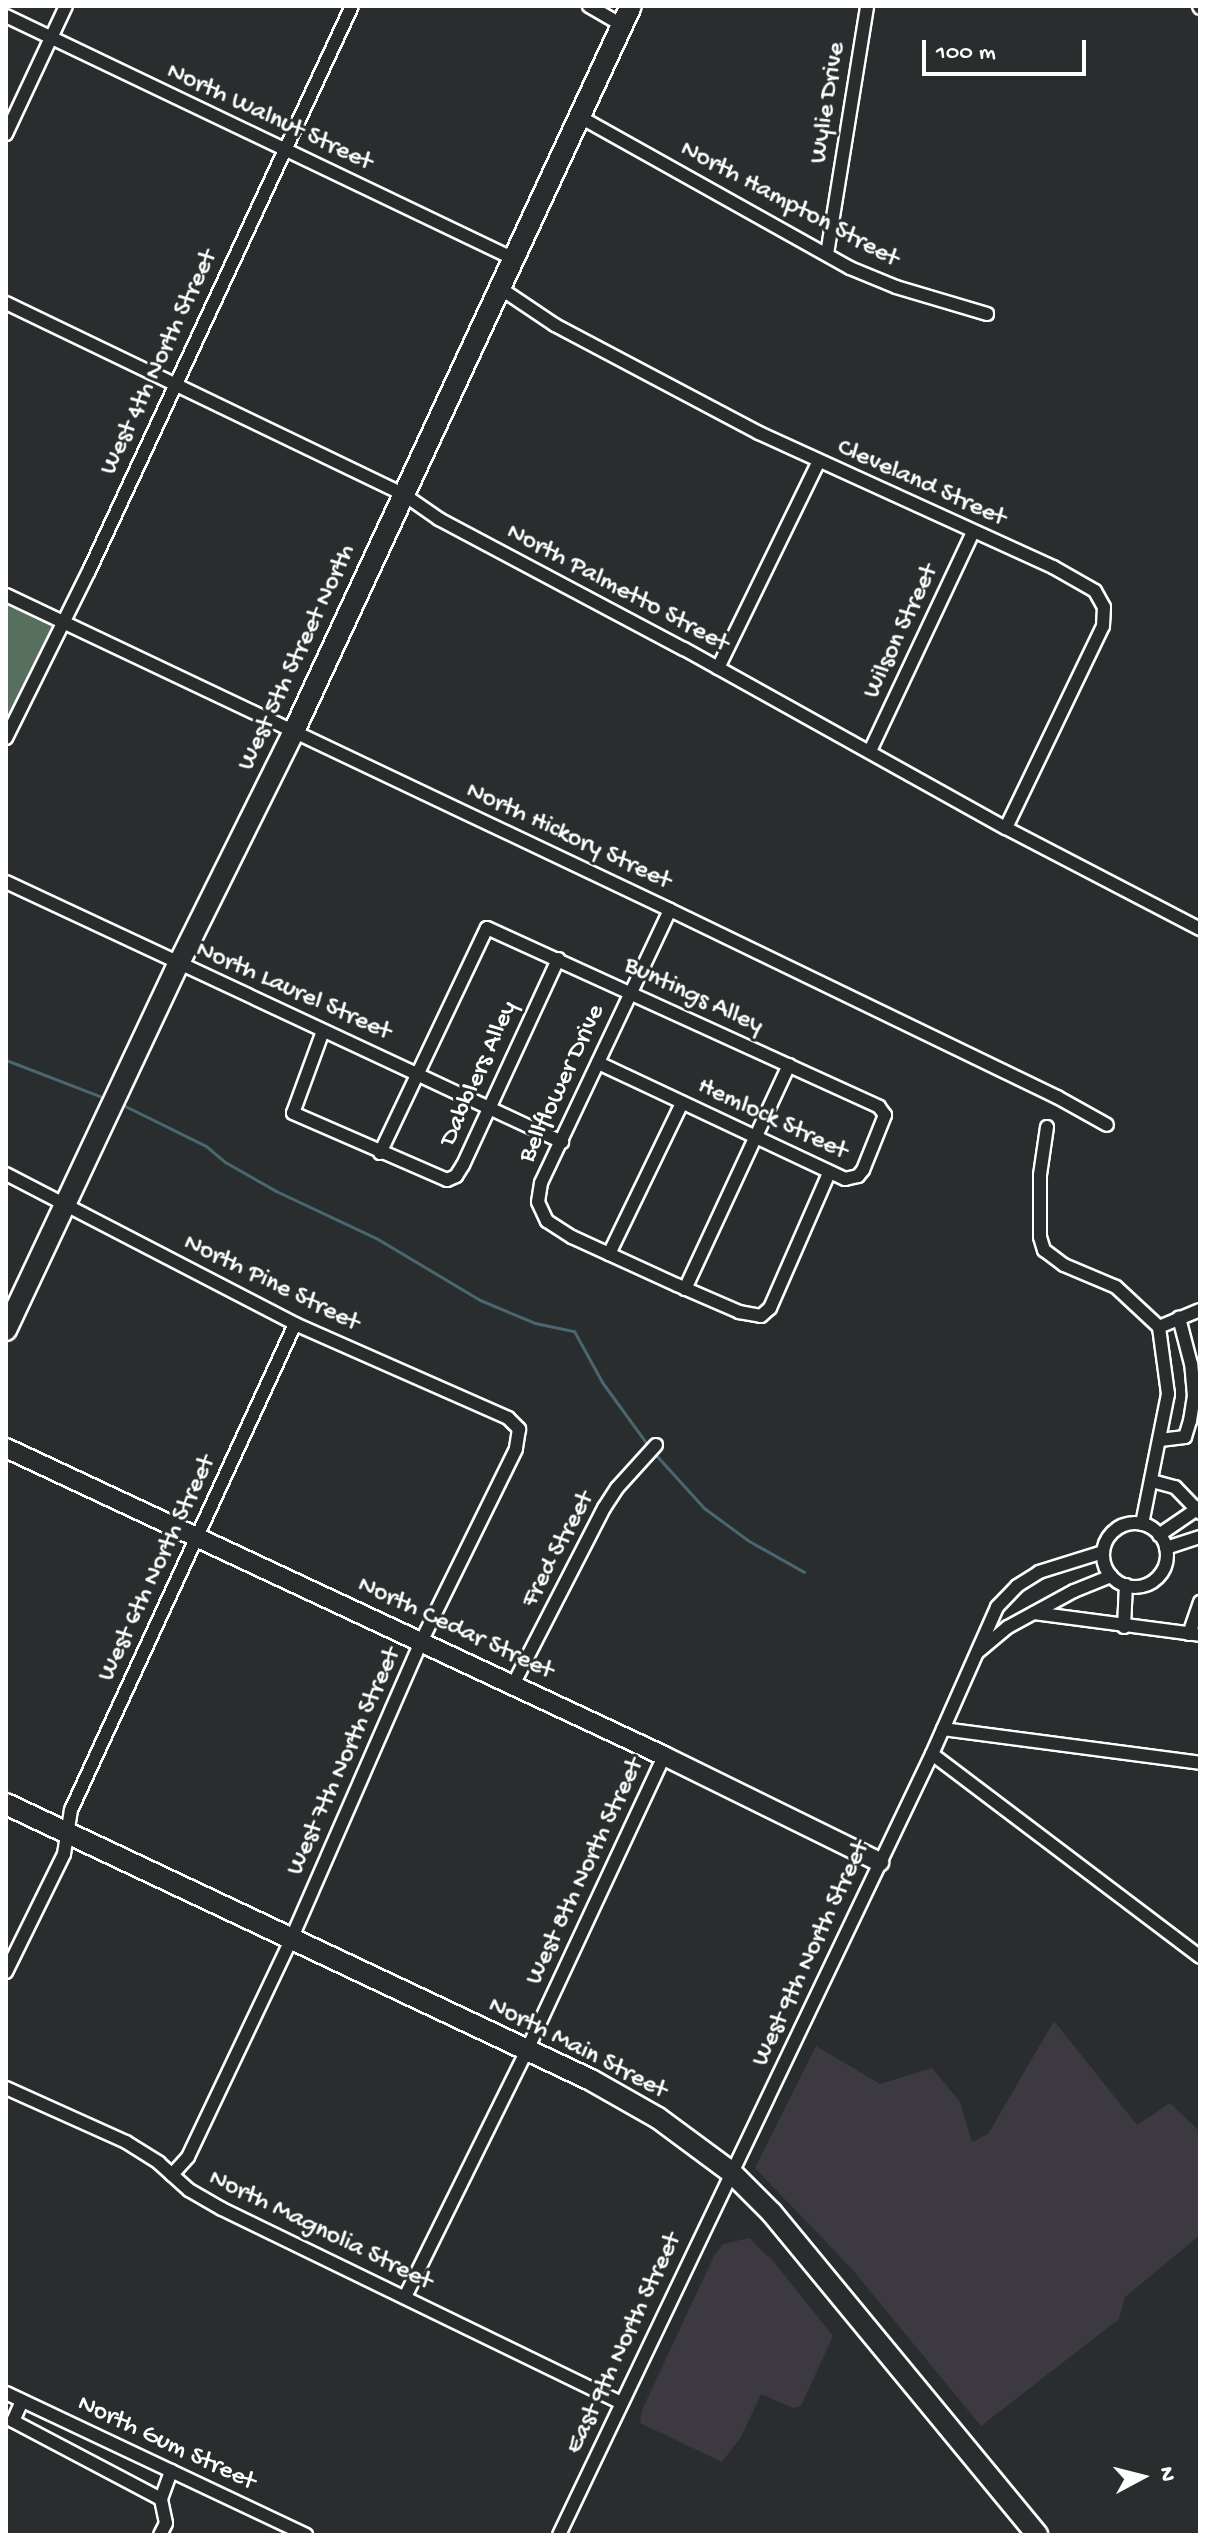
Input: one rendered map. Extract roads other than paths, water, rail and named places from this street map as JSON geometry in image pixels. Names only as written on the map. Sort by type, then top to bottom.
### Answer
[{"type":"main road","name":"West 5th Street North","points":[[6,1330],[178,965],[294,731],[631,6]]},
{"type":"main road","name":"North Main Street","points":[[6,1804],[624,2097],[731,2172],[772,2213],[1037,2535]]},
{"type":"street","points":[[6,134],[66,6]]},
{"type":"street","name":"West 4th North Street","points":[[6,738],[176,384],[352,6]]},
{"type":"street","points":[[589,6],[623,26]]},
{"type":"street","name":"Wylie Drive","points":[[827,254],[867,6]]},
{"type":"street","name":"North Walnut Street","points":[[6,16],[514,259]]},
{"type":"street","name":"North Hampton Street","points":[[580,117],[827,254],[896,287],[987,314]]},
{"type":"street","name":"Cleveland Street","points":[[500,288],[555,325],[819,461],[1087,584],[1101,598],[1103,626],[1094,648],[1006,828]]},
{"type":"street","name":"North Palmetto Street","points":[[6,303],[403,494],[439,519],[718,668],[1006,828],[1200,929]]},
{"type":"street","points":[[718,668],[819,461]]},
{"type":"street","name":"Wilson Street","points":[[870,751],[973,532]]},
{"type":"street","name":"North Hickory Street","points":[[6,595],[670,910],[1057,1097],[1107,1125]]},
{"type":"street","name":"North Laurel Street","points":[[6,882],[562,1142]]},
{"type":"street","name":"Bellflower Drive","points":[[670,910],[541,1183],[538,1202],[547,1221],[609,1254],[752,1316],[766,1313],[829,1173]]},
{"type":"street","name":"Buntings Alley","points":[[418,1073],[487,928],[879,1107]]},
{"type":"street","name":"Dabblers Alley","points":[[380,1153],[447,1180],[456,1176],[558,959]]},
{"type":"street","points":[[323,1031],[293,1113],[380,1153],[418,1073]]},
{"type":"street","name":"Hemlock Street","points":[[598,1063],[845,1179],[858,1176],[863,1170],[885,1115],[879,1107]]},
{"type":"street","points":[[685,1289],[789,1065]]},
{"type":"street","points":[[609,1254],[682,1103]]},
{"type":"street","points":[[1047,1127],[1040,1175],[1040,1237],[1044,1250],[1064,1265],[1116,1287],[1159,1327],[1168,1394],[1142,1524]]},
{"type":"street","name":"North Pine Street","points":[[6,1174],[295,1324],[508,1418],[519,1429]]},
{"type":"street","points":[[1159,1327],[1200,1310]]},
{"type":"street","points":[[1160,1440],[1185,1437],[1194,1396],[1191,1364],[1179,1318]]},
{"type":"street","name":"West 6th North Street","points":[[6,1972],[64,1854],[71,1810],[295,1324]]},
{"type":"street","name":"West 7th North Street","points":[[172,2175],[188,2157],[291,1940],[421,1642],[516,1449],[519,1429]]},
{"type":"street","name":"Fred Street","points":[[513,1685],[604,1508],[617,1488],[656,1445]]},
{"type":"street","name":"North Cedar Street","points":[[6,1448],[664,1756],[879,1862]]},
{"type":"street","points":[[1152,1481],[1175,1487],[1199,1510],[1159,1535]]},
{"type":"street","points":[[1126,1524],[1142,1524],[1159,1535],[1166,1548],[1163,1569],[1157,1577],[1139,1586],[1126,1585],[1111,1576],[1105,1567],[1103,1552],[1109,1536],[1116,1529],[1126,1524]]},
{"type":"street","points":[[1166,1548],[1200,1537]]},
{"type":"street","name":"West 9th North Street","points":[[731,2172],[932,1754],[994,1614],[1017,1586],[1039,1572],[1103,1552]]},
{"type":"street","name":"West 9th North Street","points":[[978,1652],[1008,1627],[1111,1576]]},
{"type":"street","points":[[1124,1627],[1126,1585]]},
{"type":"street","points":[[1034,1613],[1195,1635],[1200,1602]]},
{"type":"street","points":[[994,1614],[1008,1627]]},
{"type":"street","points":[[943,1729],[1200,1763]]},
{"type":"street","points":[[932,1754],[1166,1935],[1199,1953]]},
{"type":"street","name":"West 8th North Street","points":[[405,2297],[527,2050],[664,1756]]},
{"type":"street","name":"North Magnolia Street","points":[[6,2088],[126,2142],[189,2190],[222,2209],[621,2403]]},
{"type":"street","name":"East 9th North Street","points":[[559,2535],[731,2172]]},
{"type":"street","name":"North Gum Street","points":[[6,2393],[306,2535]]},
{"type":"street","points":[[22,2401],[13,2421],[161,2499]]},
{"type":"street","points":[[160,2535],[166,2523],[161,2499],[171,2471]]},
{"type":"waterway","points":[[6,1060],[107,1099]]},
{"type":"waterway","points":[[121,1104],[206,1146],[225,1162],[276,1191],[376,1238],[480,1300],[535,1323],[574,1331],[602,1382],[650,1448]]},
{"type":"waterway","points":[[655,1454],[704,1508],[749,1541],[804,1572]]}]
